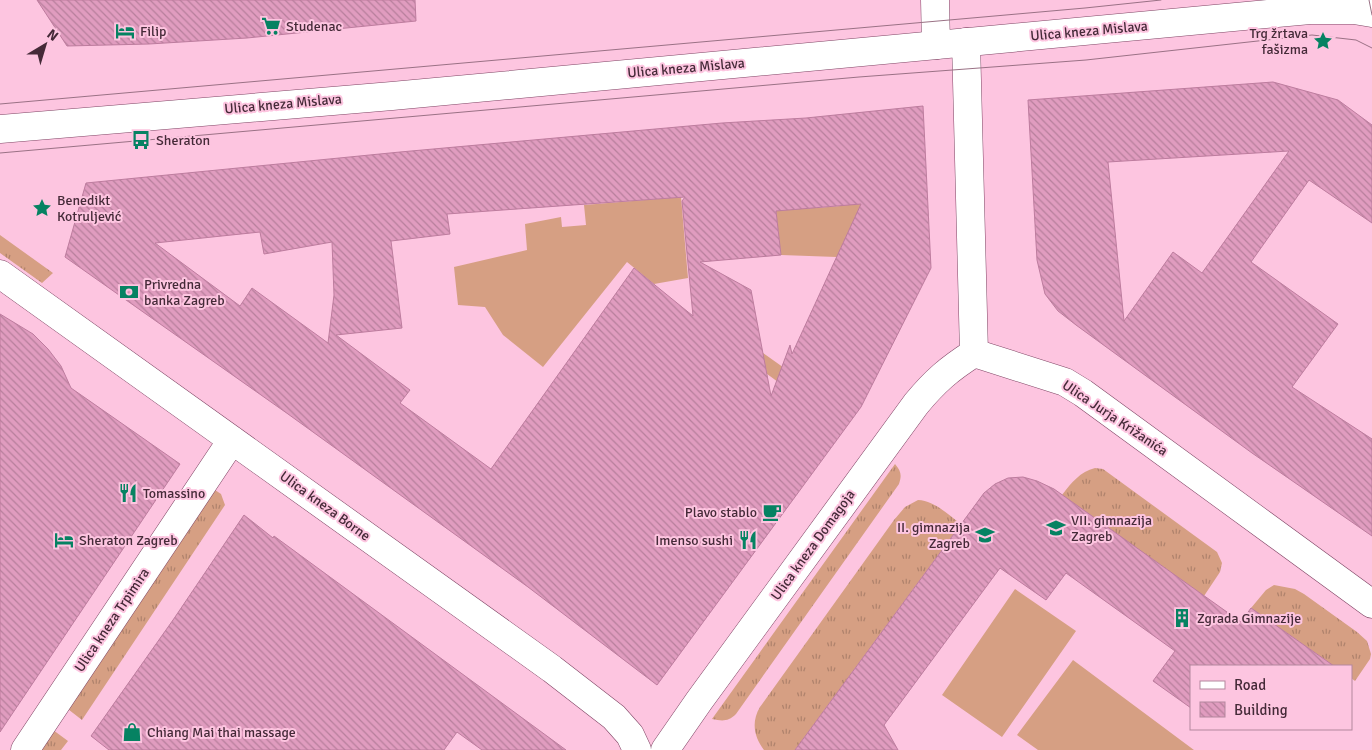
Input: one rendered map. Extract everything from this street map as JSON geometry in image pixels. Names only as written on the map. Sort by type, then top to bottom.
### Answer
[{"type":"street","points":[[935,0],[936,45]]},
{"type":"street","name":"Ulica kneza Mislava","points":[[0,129],[392,96],[1310,10],[1372,13]]},
{"type":"street","points":[[966,42],[974,353]]},
{"type":"street","name":"Ulica kneza Borne","points":[[0,274],[552,668],[614,717],[630,735],[637,750]]},
{"type":"street","name":"Ulica Jurja Križanića","points":[[974,353],[1064,382],[1083,393],[1372,604]]},
{"type":"street","name":"Ulica kneza Domagoja","points":[[666,750],[699,701],[916,404],[932,385],[950,369],[974,353]]},
{"type":"street","name":"Ulica kneza Trpimira","points":[[26,750],[232,440]]},
{"type":"green space","points":[[861,185],[872,257],[859,255],[837,257],[781,255],[774,194],[814,189],[816,208],[840,206]]},
{"type":"green space","points":[[681,197],[688,278],[654,284],[627,262],[543,367],[503,335],[485,307],[458,305],[454,267],[527,250],[525,224],[561,217],[562,227],[586,225],[584,205]]},
{"type":"green space","points":[[0,235],[53,273],[42,283],[0,253]]},
{"type":"green space","points":[[736,334],[787,370],[778,382],[745,358]]},
{"type":"green space","points":[[895,464],[900,473],[899,484],[736,714],[725,720],[712,719]]},
{"type":"green space","points":[[1095,468],[1103,469],[1217,552],[1222,563],[1220,572],[1204,596],[1062,495],[1077,478]]},
{"type":"green space","points":[[215,490],[221,494],[225,505],[82,720],[64,706]]},
{"type":"green space","points":[[918,500],[935,505],[961,524],[795,750],[764,750],[758,740],[755,729],[755,718],[760,707],[894,520],[905,507]]},
{"type":"green space","points":[[1274,585],[1295,589],[1367,641],[1371,654],[1370,659],[1355,681],[1352,679],[1352,665],[1333,665],[1251,608],[1266,590]]},
{"type":"green space","points":[[1015,589],[1076,631],[1002,737],[942,695]]},
{"type":"green space","points":[[1073,660],[1194,750],[1038,750],[1017,735]]},
{"type":"green space","points":[[49,727],[68,741],[61,750],[34,750]]},
{"type":"building","points":[[37,0],[415,0],[416,21],[247,38],[149,44],[67,46]]},
{"type":"building","points":[[1273,82],[1338,100],[1372,125],[1372,223],[1309,180],[1251,262],[1338,324],[1292,387],[1372,439],[1372,536],[1252,453],[1058,311],[1045,294],[1037,260],[1028,100]],"holes":[[[1289,151],[1202,273],[1173,252],[1124,321],[1108,162]]]},
{"type":"building","points":[[923,106],[931,268],[861,407],[657,685],[528,587],[288,414],[65,257],[86,183],[400,152],[722,123],[806,118]],"holes":[[[685,197],[682,201],[693,316],[634,268],[491,469],[400,403],[410,390],[336,335],[402,328],[391,241],[450,234],[447,214]],[[861,204],[792,354],[790,345],[771,396],[751,290],[700,262],[781,255],[776,211]],[[260,232],[264,254],[332,242],[334,295],[328,343],[252,288],[240,306],[155,243]]]},
{"type":"building","name":"Sheraton Zagreb","points":[[0,314],[33,334],[48,349],[61,366],[71,388],[180,464],[0,732]]},
{"type":"building","name":"Zgrada Gimnazije","points":[[1023,477],[1054,489],[1241,622],[1251,608],[1333,665],[1190,665],[1190,707],[1153,681],[1175,651],[1066,573],[1046,600],[1000,568],[884,725],[898,750],[795,750],[984,493],[995,484],[1008,478]]},
{"type":"building","points":[[244,515],[566,750],[482,750],[457,732],[444,750],[109,750],[91,736]]},
{"type":"tram line","points":[[0,104],[1161,0]]},
{"type":"tram line","points":[[1369,0],[1372,15]]},
{"type":"tram line","points":[[0,153],[859,77],[1086,60],[1312,35],[1356,40],[1372,48]]},
{"type":"place","name":"Studenac","points":[[271,26]]},
{"type":"place","name":"Filip","points":[[125,31]]},
{"type":"place","name":"Trg žrtava fašizma","points":[[1323,41]]},
{"type":"place","name":"Sheraton","points":[[141,140]]},
{"type":"place","name":"Benedikt Kotruljević","points":[[42,208]]},
{"type":"place","name":"Privredna banka Zagreb","points":[[129,292]]},
{"type":"place","name":"Tomassino","points":[[128,493]]},
{"type":"place","name":"Plavo stablo","points":[[772,512]]},
{"type":"place","name":"VII. gimnazija Zagreb","points":[[1056,528]]},
{"type":"place","name":"II. gimnazija Zagreb","points":[[985,535]]},
{"type":"place","name":"Sheraton Zagreb","points":[[64,540]]},
{"type":"place","name":"Imenso sushi","points":[[748,540]]},
{"type":"place","name":"Zgrada Gimnazije","points":[[1182,618]]},
{"type":"place","name":"Chiang Mai thai massage","points":[[132,732]]}]
